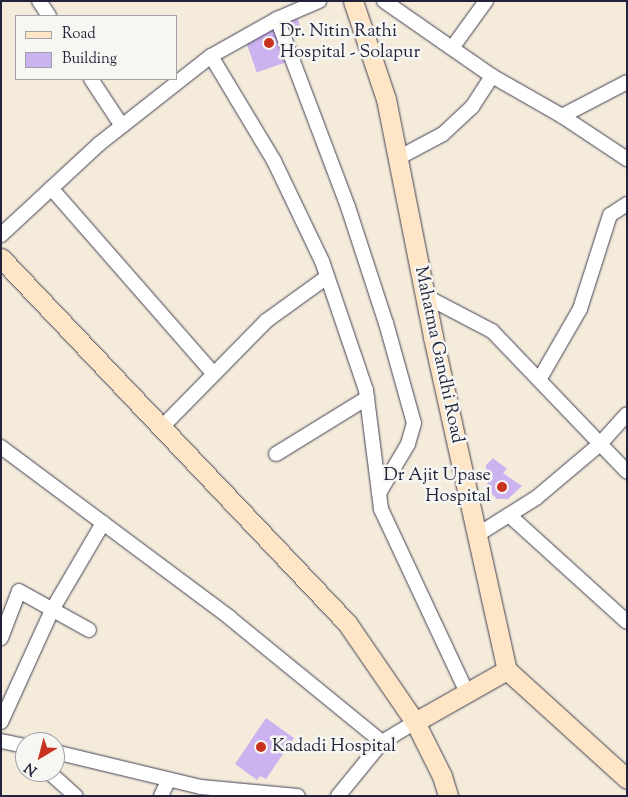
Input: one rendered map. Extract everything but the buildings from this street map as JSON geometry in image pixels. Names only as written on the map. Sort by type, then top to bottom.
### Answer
[{"type":"street","points":[[39,1],[48,15]]},
{"type":"street","points":[[1,235],[122,126],[210,56],[277,19],[319,1]]},
{"type":"street","name":"Mahatma Gandhi Road","points":[[353,1],[386,99],[425,296],[507,670]]},
{"type":"street","points":[[384,1],[492,76],[562,116],[627,159]]},
{"type":"street","points":[[452,48],[486,1]]},
{"type":"street","points":[[277,19],[348,207],[386,323],[414,423],[408,444],[379,493]]},
{"type":"street","points":[[210,56],[274,161],[322,261],[367,398],[381,509],[467,693]]},
{"type":"street","points":[[398,158],[443,134],[472,108],[492,76]]},
{"type":"street","points":[[92,80],[122,126]]},
{"type":"street","points":[[562,116],[627,82]]},
{"type":"street","points":[[51,188],[214,374]]},
{"type":"street","points":[[539,380],[580,309],[610,215],[627,204]]},
{"type":"street","points":[[1,258],[347,623],[415,722],[442,776],[448,796]]},
{"type":"street","points":[[162,428],[266,321],[327,277]]},
{"type":"street","points":[[425,296],[492,332],[627,472]]},
{"type":"street","points":[[276,454],[367,398]]},
{"type":"street","points":[[477,535],[536,498],[600,444],[627,414]]},
{"type":"street","points":[[1,446],[230,618],[382,742]]},
{"type":"street","points":[[509,515],[627,622]]},
{"type":"street","points":[[1,722],[52,610],[103,523]]},
{"type":"street","points":[[1,638],[19,591],[89,630]]},
{"type":"street","points":[[338,796],[382,742],[507,670],[627,779]]},
{"type":"street","points":[[1,740],[15,744]]},
{"type":"street","points":[[65,755],[168,781],[228,793],[298,796]]},
{"type":"street","points":[[161,796],[168,781]]},
{"type":"street","points":[[60,782],[76,796]]},
{"type":"place","name":"Dr. Nitin Rathi Hospital - Solapur","points":[[269,43]]},
{"type":"place","name":"Dr Ajit Upase Hospital","points":[[502,487]]},
{"type":"place","name":"Kadadi Hospital","points":[[261,747]]}]
